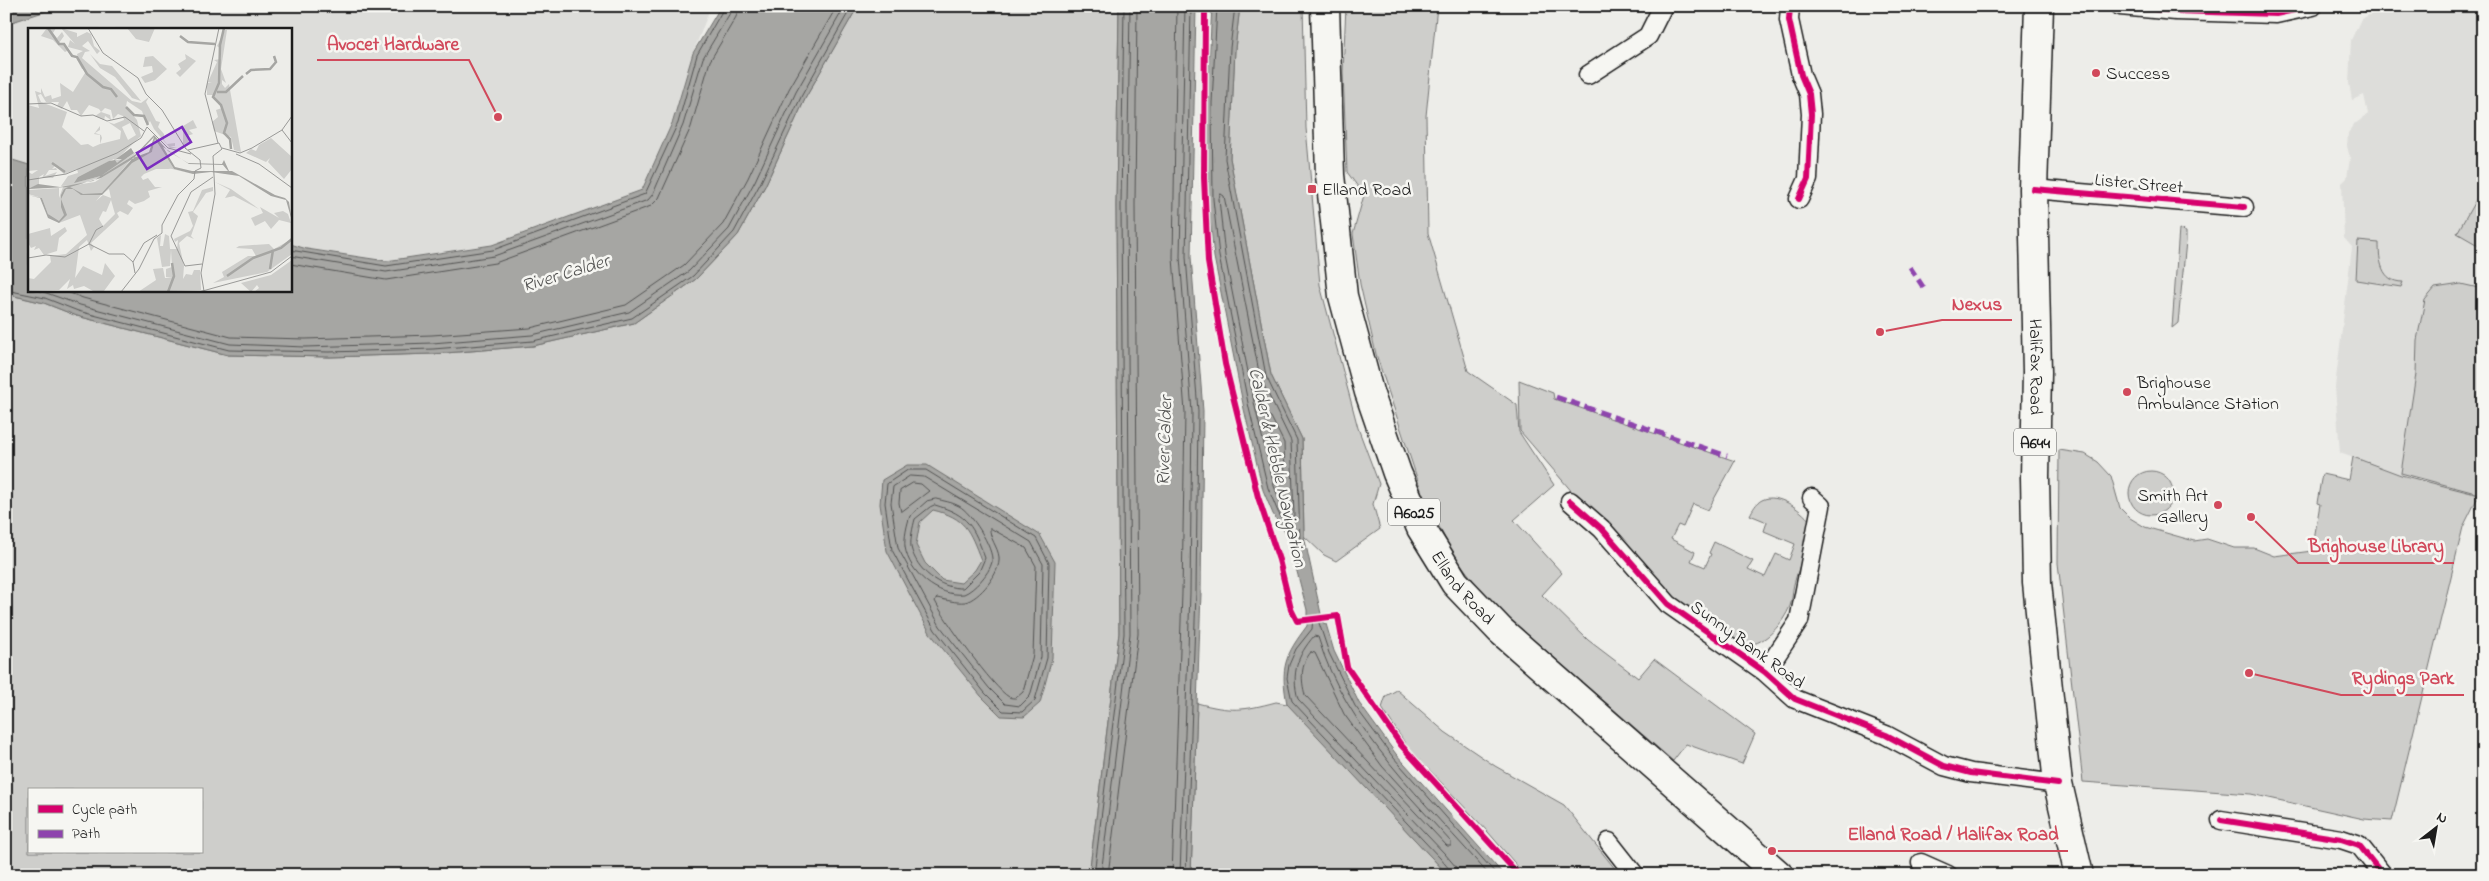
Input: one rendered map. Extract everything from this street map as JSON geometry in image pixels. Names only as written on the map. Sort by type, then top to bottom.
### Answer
[{"type":"main road","name":"Elland Road","points":[[1325,6],[1330,174],[1343,296],[1369,392],[1397,473],[1421,528],[1456,583],[1489,619],[1779,875]]},
{"type":"main road","name":"Halifax Road","points":[[2039,6],[2032,189],[2037,372],[2034,477],[2037,582],[2058,784],[2079,875]]},
{"type":"street","points":[[1588,75],[1648,36],[1664,6]]},
{"type":"street","points":[[1790,6],[1789,20],[1801,75],[1809,94],[1811,114],[1808,178],[1799,199]]},
{"type":"street","points":[[2120,6],[2276,10],[2314,6]]},
{"type":"street","name":"Lister Street","points":[[2032,189],[2244,206]]},
{"type":"street","points":[[1766,672],[1799,621],[1821,506],[1812,498]]},
{"type":"street","name":"Sunny Bank Road","points":[[1570,501],[1602,529],[1668,604],[1766,672],[1795,699],[1886,735],[1944,766],[1971,773],[2058,784]]},
{"type":"street","points":[[2221,820],[2340,839],[2359,845],[2382,875]]},
{"type":"street","points":[[1610,842],[1634,875]]},
{"type":"street","points":[[1921,863],[1948,875]]},
{"type":"shaded area","points":[[62,6],[711,6],[693,53],[673,121],[642,190],[492,245],[386,261],[307,249],[291,244],[291,28],[28,28],[28,165],[6,158],[6,24]]},
{"type":"shaded area","points":[[858,6],[1119,6],[1116,205],[1119,633],[1089,875],[18,875],[6,871],[6,294],[44,303],[77,316],[228,355],[330,357],[433,354],[533,346],[634,323],[696,279],[738,235],[765,186],[806,97]]},
{"type":"shaded area","points":[[1240,6],[1303,6],[1306,128],[1320,285],[1358,428],[1379,484],[1373,504],[1380,529],[1336,561],[1324,555],[1304,536],[1302,439],[1271,375],[1230,158],[1235,49]]},
{"type":"shaded area","points":[[1346,6],[1437,6],[1426,116],[1428,233],[1468,371],[1517,405],[1519,432],[1554,485],[1514,520],[1562,573],[1542,595],[1588,640],[1638,678],[1654,659],[1755,734],[1742,764],[1686,744],[1673,761],[1489,601],[1453,554],[1422,493],[1376,354],[1360,284],[1353,234],[1364,195],[1347,172],[1343,72]]},
{"type":"shaded area","points":[[2388,6],[2483,6],[2483,497],[2401,475],[2340,453],[2335,387],[2352,247],[2344,238],[2342,183],[2347,178],[2350,158],[2347,146],[2348,133],[2355,124],[2368,114],[2364,95],[2352,100],[2349,83],[2351,40],[2361,19]]},
{"type":"shaded area","points":[[2483,187],[2483,248],[2457,233]]},
{"type":"shaded area","points":[[2179,229],[2186,232],[2186,241],[2178,323],[2172,328]]},
{"type":"shaded area","points":[[2358,241],[2379,243],[2383,269],[2390,278],[2403,282],[2401,287],[2356,280]]},
{"type":"shaded area","points":[[2461,284],[2483,289],[2483,495],[2401,473],[2416,374],[2417,340],[2425,300],[2435,288]]},
{"type":"shaded area","points":[[1519,380],[1553,393],[1554,399],[1735,461],[1708,510],[1693,504],[1683,527],[1678,525],[1671,539],[1695,552],[1691,561],[1705,567],[1714,542],[1753,561],[1748,569],[1765,577],[1776,554],[1789,560],[1795,544],[1764,531],[1767,522],[1750,515],[1755,506],[1762,500],[1775,498],[1789,503],[1806,517],[1810,521],[1808,537],[1794,584],[1791,603],[1787,613],[1773,632],[1754,644],[1743,645],[1735,642],[1688,609],[1636,562],[1520,431]]},
{"type":"shaded area","points":[[2059,450],[2085,454],[2098,462],[2111,476],[2120,508],[2130,518],[2145,527],[2194,541],[2207,539],[2234,548],[2254,548],[2274,556],[2312,551],[2320,504],[2317,503],[2322,474],[2349,480],[2353,457],[2401,475],[2479,495],[2463,527],[2392,821],[2364,819],[2251,794],[2083,782],[2058,563]]},
{"type":"shaded area","points":[[2151,471],[2163,475],[2169,481],[2173,493],[2169,505],[2163,511],[2151,515],[2139,511],[2133,505],[2129,493],[2133,481],[2139,475]]},
{"type":"shaded area","points":[[1397,690],[1445,732],[1495,766],[1564,805],[1620,875],[1525,875],[1488,832],[1407,746],[1382,708],[1386,696]]},
{"type":"shaded area","points":[[1276,702],[1287,704],[1302,719],[1448,875],[1191,875],[1197,703],[1219,708],[1245,709]]},
{"type":"water","points":[[6,6],[62,6],[6,24]]},
{"type":"water","name":"River Calder","points":[[721,6],[858,6],[806,97],[765,186],[738,235],[696,279],[634,323],[533,346],[433,354],[330,357],[228,355],[77,316],[44,303],[6,294],[6,158],[28,165],[28,291],[291,291],[291,244],[307,249],[386,261],[492,245],[642,190],[673,121],[693,53]]},
{"type":"water","name":"River Calder","points":[[1119,6],[1196,6],[1191,257],[1203,411],[1201,593],[1191,875],[1089,875],[1119,633],[1116,205]]},
{"type":"water","name":"Calder & Hebble Navigation","points":[[1212,6],[1240,6],[1235,49],[1230,158],[1271,375],[1302,439],[1304,536],[1323,623],[1326,624],[1334,651],[1359,703],[1396,754],[1504,875],[1448,875],[1287,704],[1284,671],[1289,654],[1307,626],[1307,610],[1288,537],[1273,514],[1263,490],[1244,409],[1214,257],[1208,199],[1207,103]]},
{"type":"water","points":[[907,465],[927,465],[1040,535],[1055,562],[1052,658],[1040,703],[1024,717],[1001,716],[981,696],[930,633],[887,551],[880,504],[882,480]],"holes":[[[933,510],[960,521],[965,527],[981,560],[975,570],[961,583],[942,580],[925,563],[916,545],[920,522]]]},
{"type":"marked path","points":[[1910,267],[1925,290]]},
{"type":"marked path","points":[[1556,397],[1727,456]]},
{"type":"cycle path","points":[[1205,6],[1204,178],[1208,262],[1225,364],[1258,497],[1279,560],[1291,609],[1297,621],[1338,616],[1347,667],[1401,745],[1519,875]]},
{"type":"cycle path","points":[[1790,6],[1789,20],[1801,75],[1809,94],[1811,114],[1808,179],[1799,199]]},
{"type":"cycle path","points":[[2120,6],[2176,11],[2276,14],[2313,6]]},
{"type":"cycle path","points":[[2033,189],[2244,207]]},
{"type":"cycle path","points":[[1570,501],[1602,529],[1668,604],[1765,672],[1795,699],[1886,735],[1944,766],[1971,773],[2058,784]]},
{"type":"cycle path","points":[[2221,820],[2341,839],[2359,845],[2383,875]]},
{"type":"place","name":"Success","points":[[2096,73]]},
{"type":"place","name":"Avocet Hardware","points":[[498,117]]},
{"type":"place","name":"Elland Road","points":[[1312,189]]},
{"type":"place","name":"Nexus","points":[[1880,332]]},
{"type":"place","name":"Brighouse Ambulance Station","points":[[2127,392]]},
{"type":"place","name":"Smith Art Gallery","points":[[2218,505]]},
{"type":"place","name":"Brighouse Library","points":[[2251,517]]},
{"type":"place","name":"Rydings Park","points":[[2249,673]]},
{"type":"place","name":"Elland Road / Halifax Road","points":[[1772,851]]}]
